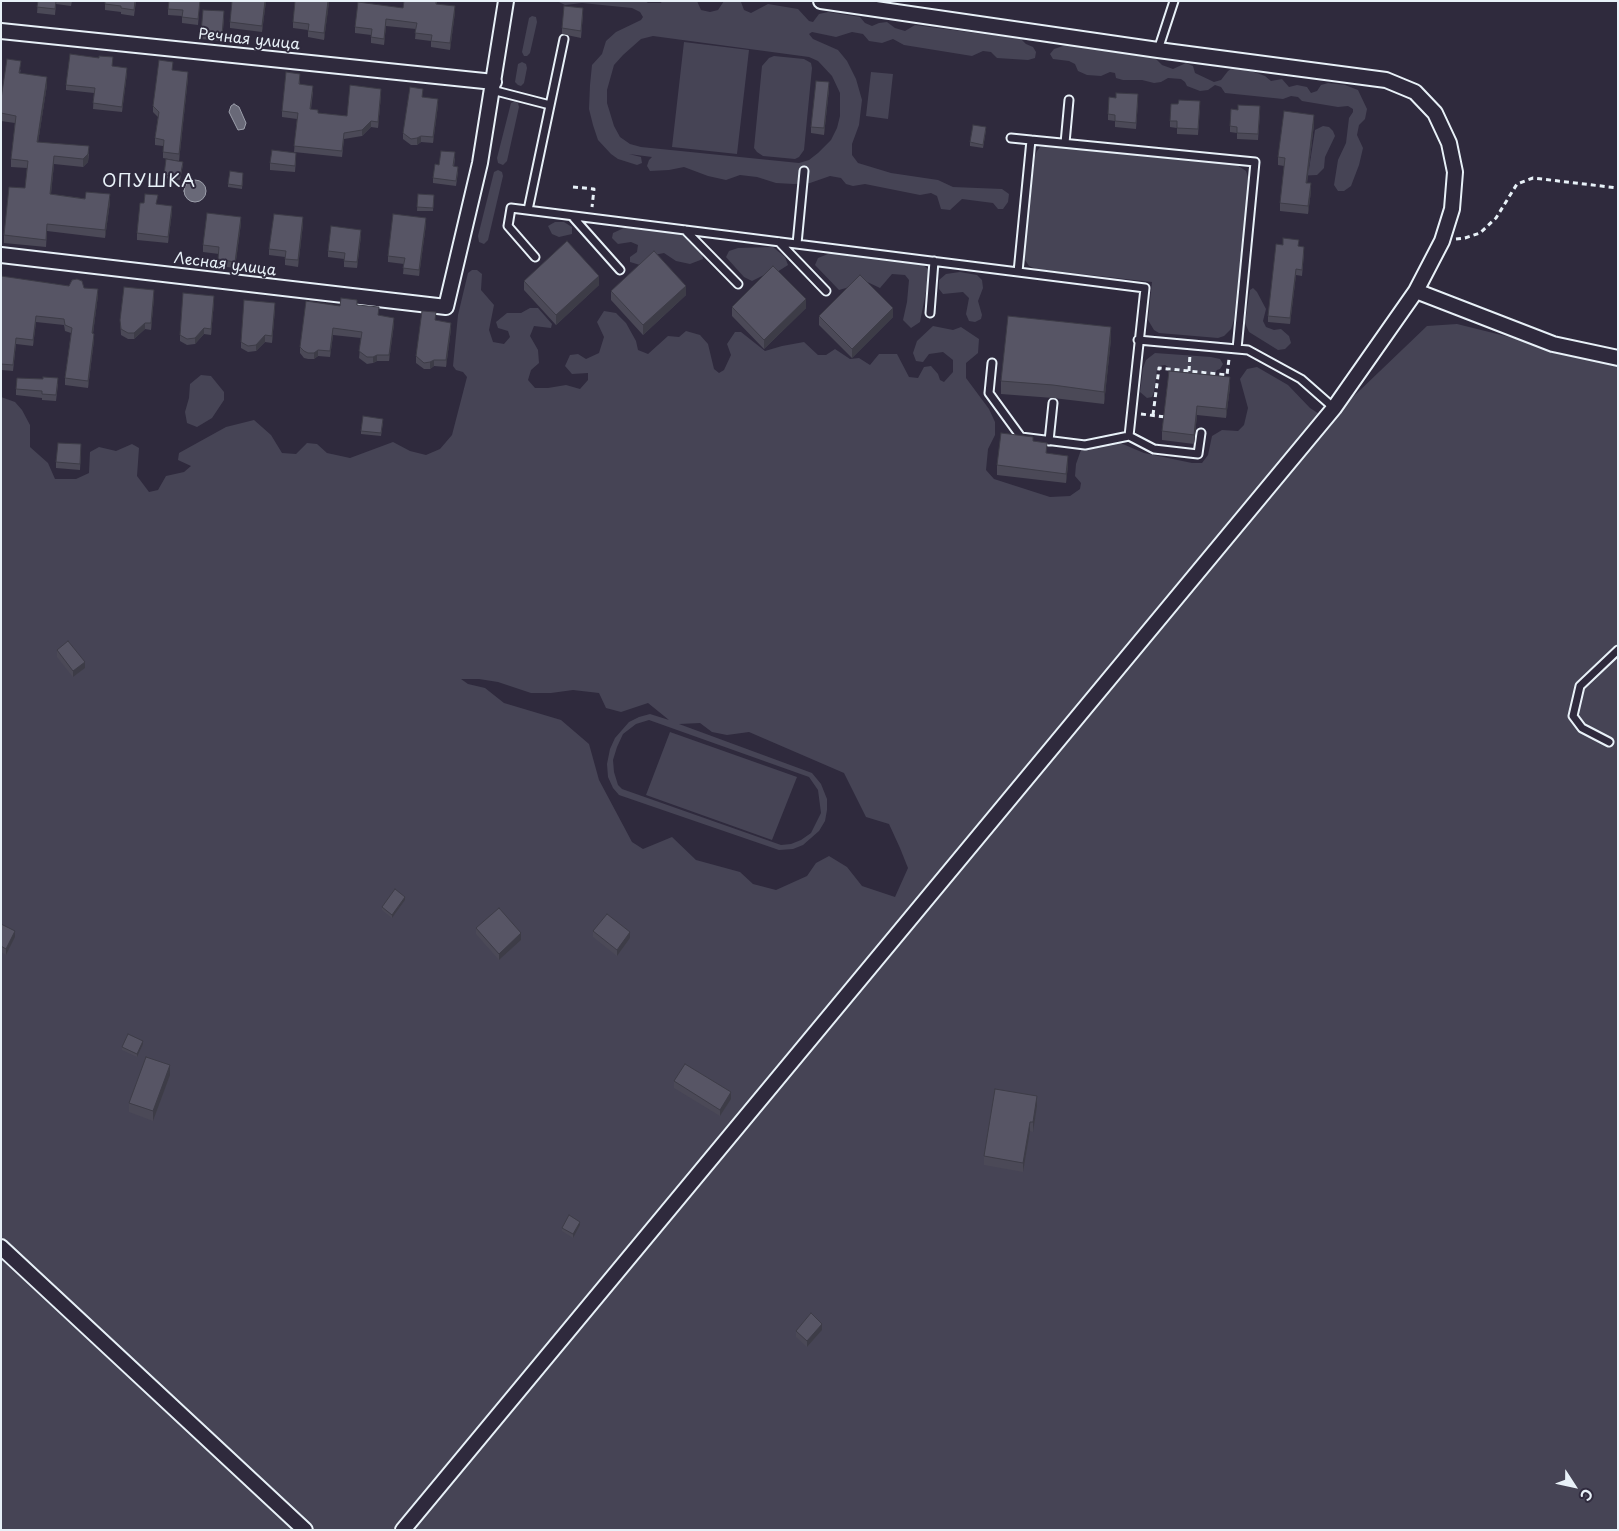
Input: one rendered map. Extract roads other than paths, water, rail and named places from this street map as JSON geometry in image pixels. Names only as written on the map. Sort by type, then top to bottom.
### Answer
[{"type":"street","points":[[493,86],[506,1]]},
{"type":"street","points":[[403,1530],[1334,408],[1416,291],[1442,241],[1452,209],[1455,172],[1449,143],[1435,113],[1415,92],[1386,80],[1158,50],[821,1]]},
{"type":"street","name":"Речная улица","points":[[1,31],[493,86]]},
{"type":"street","name":"Лесная улица","points":[[1,255],[446,307],[480,163],[493,86]]},
{"type":"street","points":[[1416,291],[1553,344],[1618,358]]},
{"type":"street","points":[[1,1247],[305,1530]]},
{"type":"lane","points":[[1158,50],[1174,1]]},
{"type":"lane","points":[[528,210],[564,39]]},
{"type":"lane","points":[[493,86],[550,105]]},
{"type":"lane","points":[[1065,143],[1069,100]]},
{"type":"lane","points":[[1011,138],[1255,162],[1233,348]]},
{"type":"lane","points":[[1018,272],[1031,140]]},
{"type":"lane","points":[[797,244],[804,171]]},
{"type":"lane","points":[[535,257],[508,226],[511,208],[1145,288],[1128,436]]},
{"type":"lane","points":[[572,216],[620,270]]},
{"type":"lane","points":[[685,230],[738,284]]},
{"type":"lane","points":[[780,242],[826,291]]},
{"type":"lane","points":[[930,313],[934,261]]},
{"type":"lane","points":[[1138,340],[1248,350],[1301,379],[1334,408]]},
{"type":"lane","points":[[992,363],[989,393],[1021,437],[1085,445],[1128,436],[1154,449],[1198,454],[1201,433]]},
{"type":"lane","points":[[1049,441],[1053,403]]},
{"type":"lane","points":[[1609,742],[1582,728],[1573,716],[1580,686],[1618,650]]},
{"type":"water","points":[[234,104],[239,107],[246,123],[244,129],[238,130],[229,112]]},
{"type":"water","points":[[195,180],[203,183],[206,191],[203,199],[195,202],[187,199],[184,191],[187,183]]},
{"type":"district","name":"ОПУШКА","points":[[149,182]]}]
